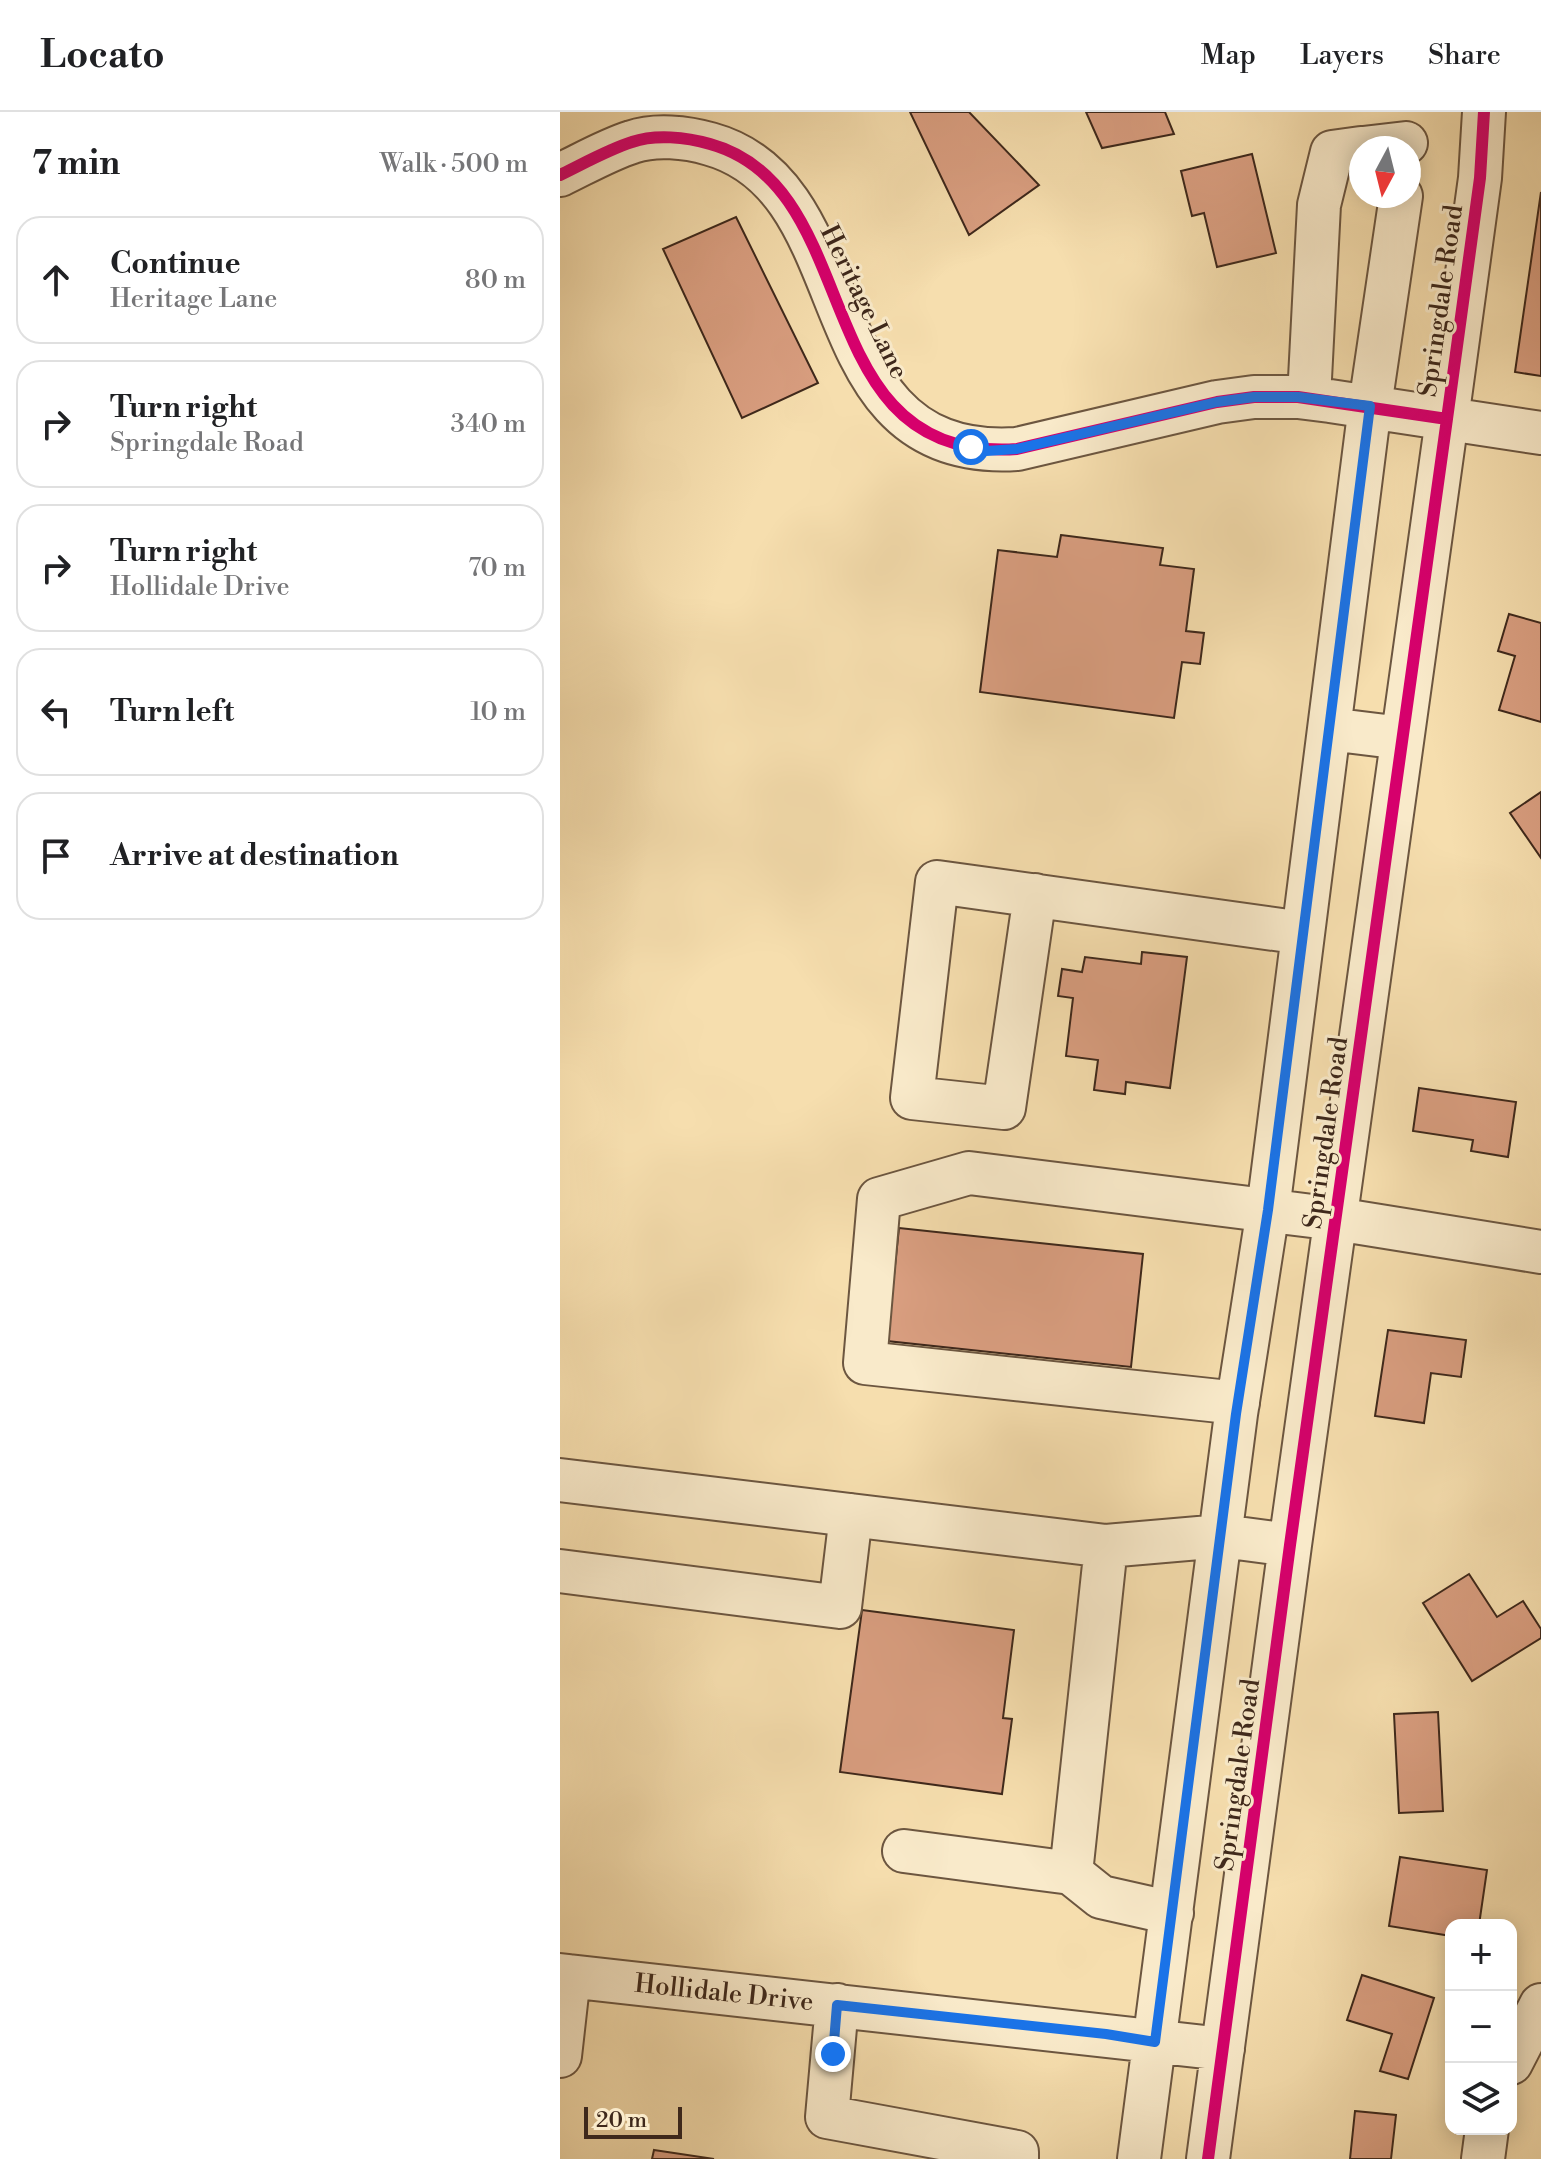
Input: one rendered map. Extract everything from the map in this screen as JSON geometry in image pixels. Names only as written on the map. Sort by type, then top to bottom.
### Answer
[{"type":"street","name":"Springdale Road","points":[[1208,2159],[1481,167],[1484,112]]},
{"type":"street","name":"Heritage Lane","points":[[560,175],[633,141],[663,138],[695,139],[726,148],[757,168],[788,200],[804,228],[864,363],[889,403],[912,425],[942,441],[986,451],[1017,449],[1217,402],[1254,397],[1309,398],[1541,433]]},
{"type":"street","points":[[1309,398],[1319,205],[1332,152],[1349,150]]},
{"type":"street","name":"Springdale Road","points":[[1139,2159],[1238,1403],[1268,1210],[1370,406],[1399,208]]},
{"type":"street","points":[[1329,729],[1402,738]]},
{"type":"street","points":[[1035,895],[1004,1108],[912,1098],[937,882],[1035,895],[1303,933]]},
{"type":"street","points":[[1238,1403],[865,1363],[879,1199],[969,1173],[1336,1219],[1541,1252]]},
{"type":"street","points":[[560,1480],[1106,1546],[1222,1536],[1290,1545]]},
{"type":"street","points":[[560,1571],[840,1607],[851,1515]]},
{"type":"street","points":[[1071,1873],[1106,1546]]},
{"type":"street","points":[[904,1851],[1071,1873],[1101,1897],[1172,1913]]},
{"type":"street","points":[[560,2056],[565,1975]]},
{"type":"street","name":"Hollidale Drive","points":[[565,1975],[1223,2049]]},
{"type":"street","points":[[837,2005],[827,2117],[1017,2152],[1017,2159]]},
{"type":"street","points":[[1517,2051],[1541,2005]]},
{"type":"street","points":[[1483,2159],[1486,2135]]},
{"type":"building","points":[[910,112],[969,112],[1039,185],[969,235]]},
{"type":"building","points":[[1086,112],[1165,112],[1174,134],[1102,148]]},
{"type":"building","points":[[1252,154],[1276,253],[1217,267],[1204,213],[1192,216],[1181,171]]},
{"type":"building","points":[[1541,192],[1541,376],[1515,372]]},
{"type":"building","points":[[736,217],[818,383],[742,418],[663,249]]},
{"type":"building","points":[[1061,535],[1163,548],[1160,565],[1194,569],[1186,631],[1204,633],[1200,664],[1182,662],[1174,718],[980,692],[998,550],[1057,557]]},
{"type":"building","points":[[1509,614],[1541,623],[1541,722],[1499,710],[1515,656],[1498,651]]},
{"type":"building","points":[[1541,792],[1541,858],[1510,813]]},
{"type":"building","points":[[1142,952],[1187,957],[1170,1088],[1126,1082],[1125,1094],[1094,1090],[1098,1060],[1066,1056],[1073,998],[1058,996],[1062,969],[1082,972],[1085,957],[1141,964]]},
{"type":"building","points":[[1419,1088],[1516,1102],[1508,1157],[1471,1151],[1473,1140],[1413,1131]]},
{"type":"building","points":[[899,1228],[1143,1254],[1131,1367],[887,1341]]},
{"type":"building","points":[[1388,1330],[1466,1340],[1461,1377],[1431,1373],[1424,1423],[1375,1416]]},
{"type":"building","points":[[1469,1574],[1497,1617],[1523,1601],[1541,1629],[1541,1638],[1472,1681],[1423,1603]]},
{"type":"building","points":[[862,1610],[1014,1630],[1003,1718],[1012,1719],[1002,1794],[840,1772]]},
{"type":"building","points":[[1438,1712],[1443,1811],[1399,1813],[1394,1714]]},
{"type":"building","points":[[1400,1857],[1487,1870],[1480,1919],[1445,1919],[1445,1935],[1389,1926]]},
{"type":"building","points":[[1362,1975],[1434,1998],[1408,2079],[1380,2071],[1392,2034],[1347,2020]]},
{"type":"building","points":[[1355,2111],[1396,2115],[1391,2159],[1350,2159]]},
{"type":"building","points":[[654,2150],[714,2159],[652,2159]]},
{"type":"cycle path","points":[[1208,2159],[1480,178],[1484,112]]},
{"type":"cycle path","points":[[560,175],[623,145],[660,137],[710,144],[760,170],[795,212],[868,370],[901,413],[949,442],[1017,449],[1217,402],[1254,397],[1298,397],[1447,419]]},
{"type":"route","points":[[833,2054],[837,2005],[1155,2042],[1236,1414],[1268,1210],[1370,406],[1298,397],[1254,397],[1217,402],[1017,449],[986,451],[971,447]]}]
